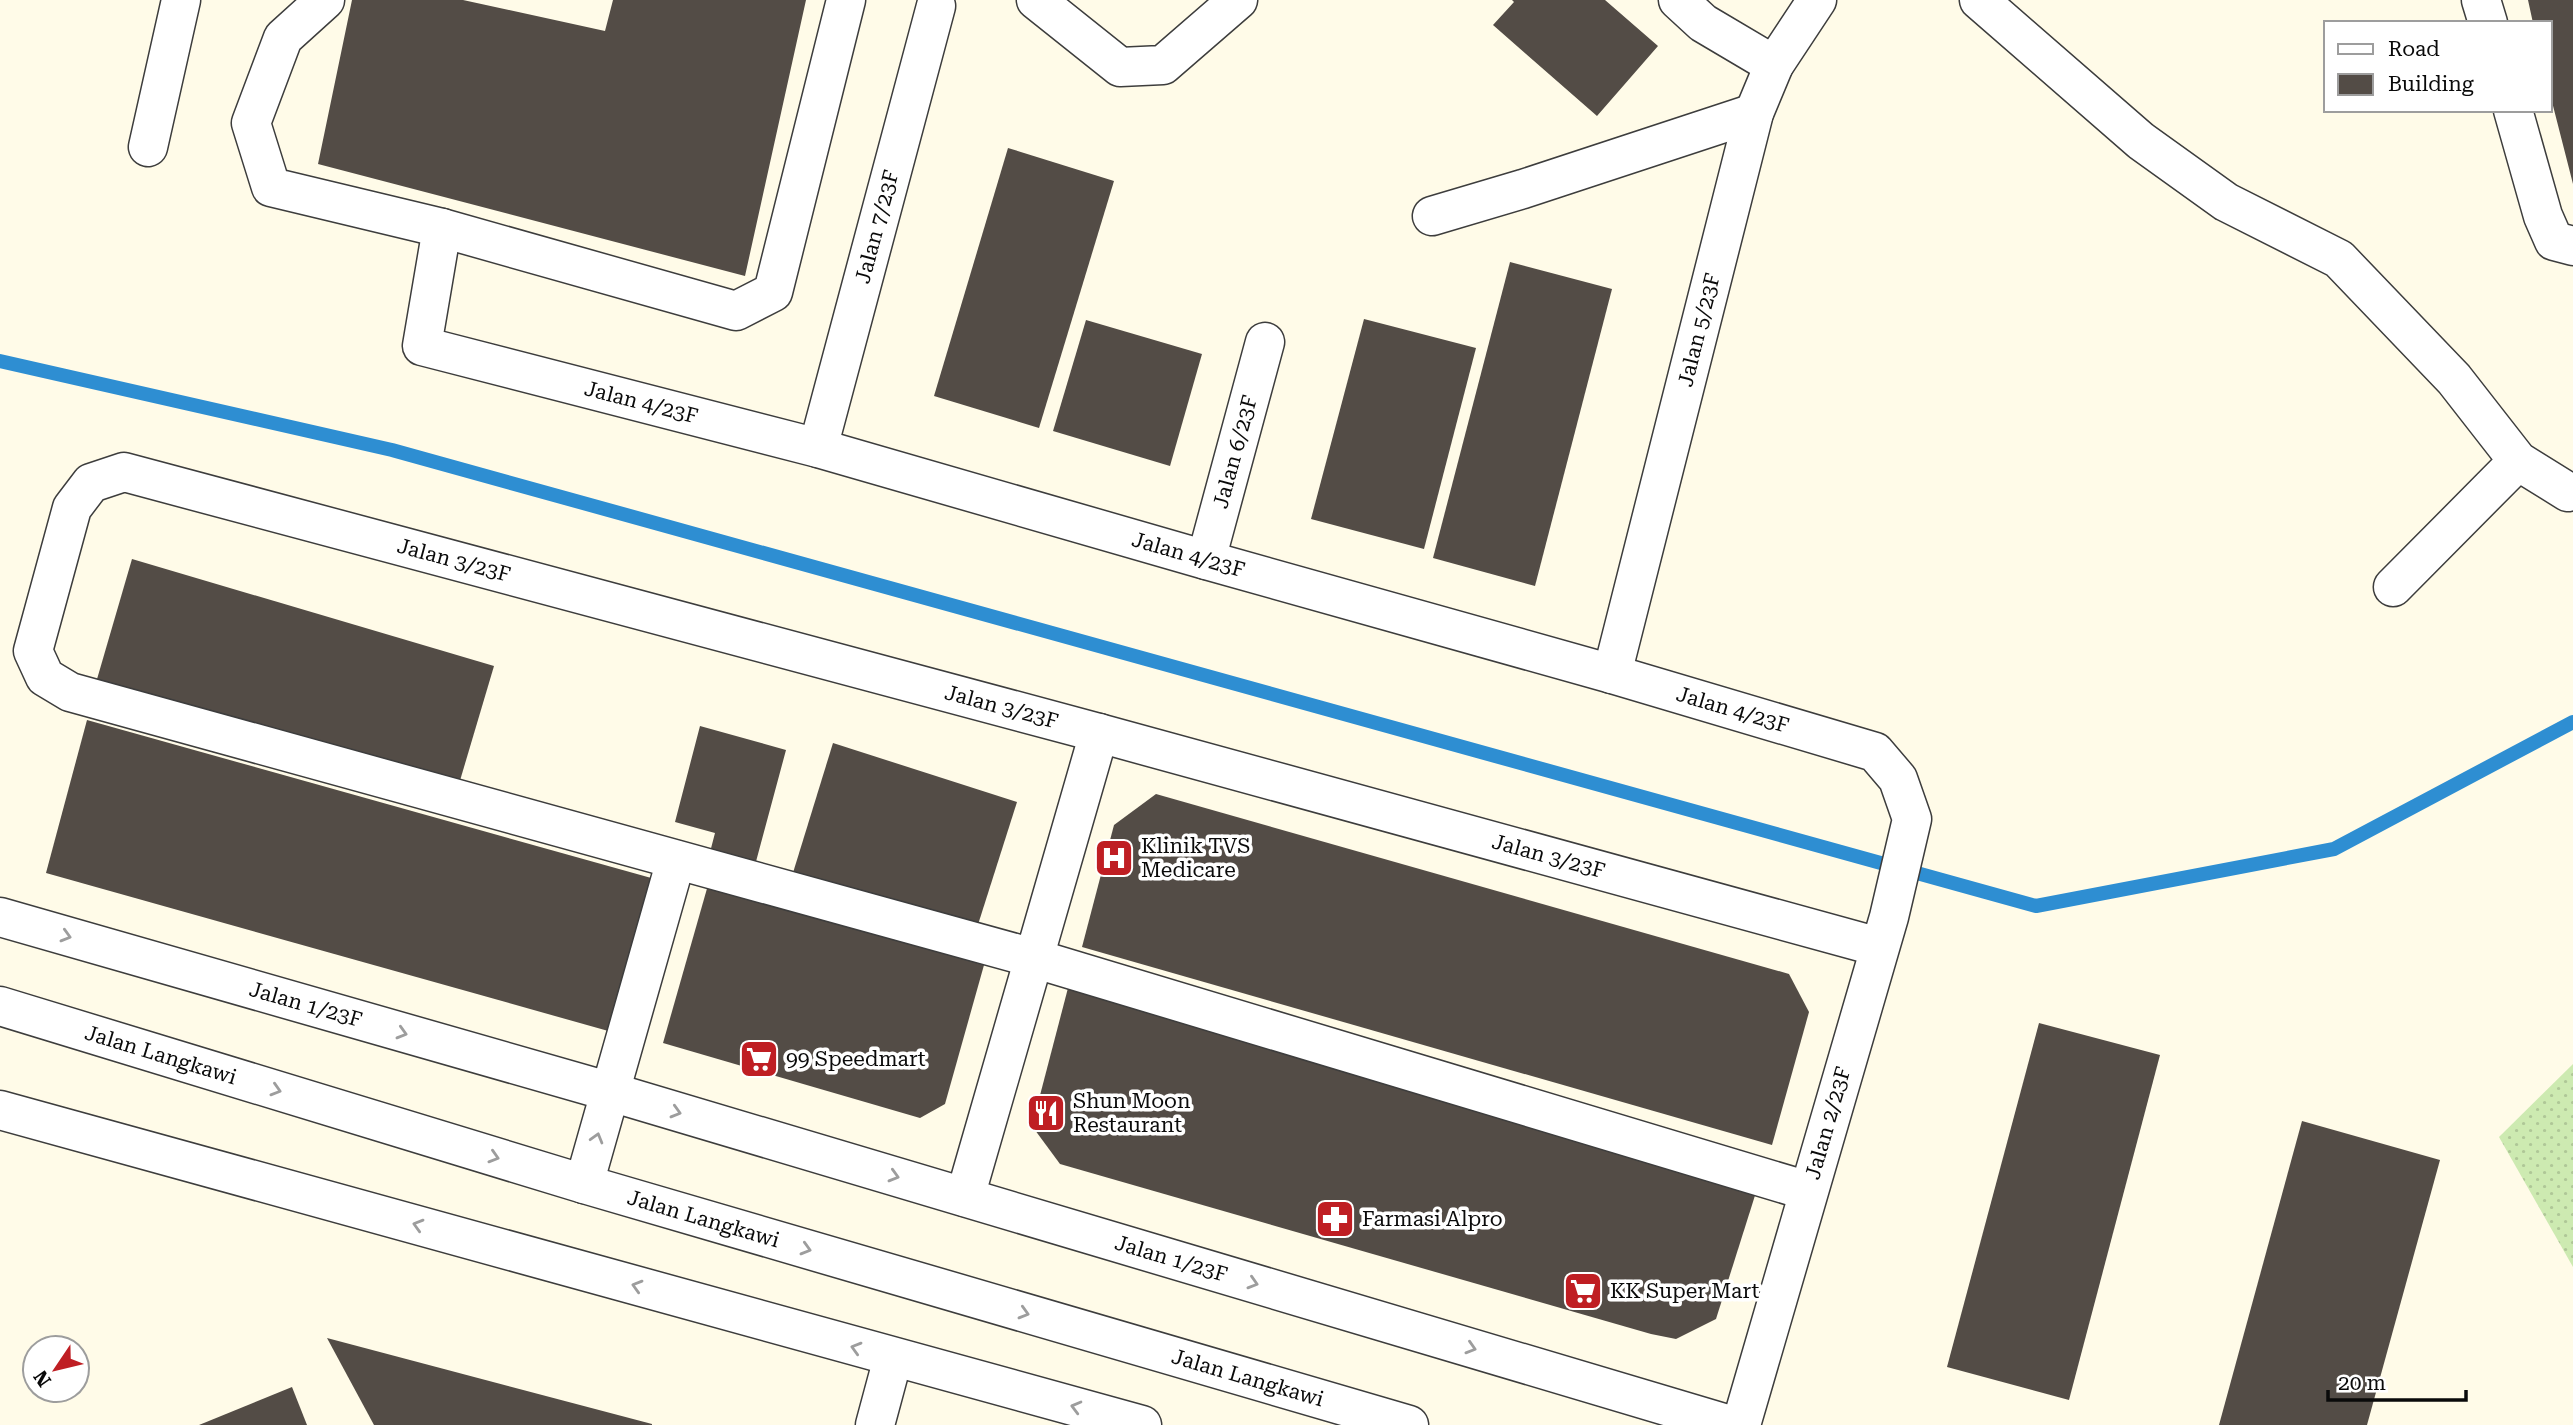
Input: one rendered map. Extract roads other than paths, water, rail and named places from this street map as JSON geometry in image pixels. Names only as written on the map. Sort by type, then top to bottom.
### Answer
[{"type":"street","points":[[148,147],[181,0]]},
{"type":"street","points":[[325,0],[283,38],[251,122],[271,187],[442,228],[736,311],[774,292],[846,0]]},
{"type":"street","points":[[1036,0],[1120,67],[1163,65],[1238,0]]},
{"type":"street","points":[[1678,0],[1703,23],[1774,65]]},
{"type":"street","name":"Jalan 5/23F","points":[[1612,674],[1754,113],[1774,65],[1817,0]]},
{"type":"street","points":[[1979,0],[2141,141],[2226,202],[2339,259],[2454,379],[2518,461],[2568,492]]},
{"type":"street","points":[[2481,0],[2487,21]]},
{"type":"street","name":"Jalan 7/23F","points":[[818,448],[936,6]]},
{"type":"street","points":[[2514,112],[2543,216],[2554,241],[2573,246]]},
{"type":"street","points":[[1432,216],[1754,113]]},
{"type":"street","name":"Jalan 4/23F","points":[[442,228],[422,346],[818,448],[1612,674],[1875,752],[1898,779],[1912,820]]},
{"type":"street","name":"Jalan 6/23F","points":[[1206,560],[1265,342]]},
{"type":"street","points":[[2393,587],[2518,461]]},
{"type":"street","name":"Jalan 3/23F","points":[[676,860],[70,692],[45,677],[33,651],[72,508],[91,483],[124,472],[1099,733],[1884,932]]},
{"type":"street","points":[[965,1197],[1099,733]]},
{"type":"street","name":"Jalan 2/23F","points":[[1741,1425],[1884,932],[1912,820]]},
{"type":"street","points":[[584,1184],[676,860],[1033,958],[1808,1191]]},
{"type":"street","name":"Jalan 1/23F","points":[[0,917],[611,1092],[1730,1425]]},
{"type":"street","name":"Jalan Langkawi","points":[[0,1006],[584,1184],[1409,1425]]},
{"type":"street","points":[[0,1110],[1142,1425]]},
{"type":"street","points":[[874,1425],[893,1358]]},
{"type":"waterway","points":[[0,361],[392,450],[2036,906],[2334,849],[2573,722]]},
{"type":"place","name":"Klinik TVS Medicare","points":[[1114,858]]},
{"type":"place","name":"99 Speedmart","points":[[759,1059]]},
{"type":"place","name":"Shun Moon Restaurant","points":[[1046,1113]]},
{"type":"place","name":"Farmasi Alpro","points":[[1335,1219]]},
{"type":"place","name":"KK Super Mart","points":[[1583,1291]]}]
